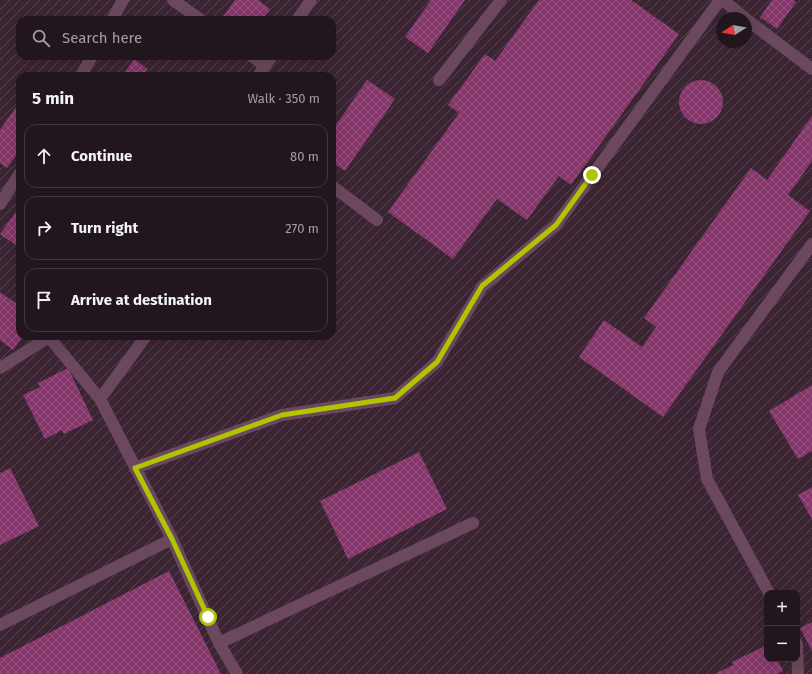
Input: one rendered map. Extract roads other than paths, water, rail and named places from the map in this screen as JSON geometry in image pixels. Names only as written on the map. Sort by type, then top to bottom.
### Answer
[{"type":"lane","points":[[114,16],[123,0]]},
{"type":"lane","points":[[172,0],[195,16]]},
{"type":"lane","points":[[300,16],[311,0]]},
{"type":"lane","points":[[439,80],[501,0]]},
{"type":"lane","points":[[135,468],[282,415],[395,398],[437,362],[482,286],[556,225],[720,0]]},
{"type":"lane","points":[[723,0],[738,12]]},
{"type":"lane","points":[[752,23],[812,69]]},
{"type":"lane","points":[[83,72],[90,60]]},
{"type":"lane","points":[[261,72],[269,61]]},
{"type":"lane","points":[[0,204],[16,179]]},
{"type":"lane","points":[[336,189],[377,220]]},
{"type":"lane","points":[[767,590],[707,479],[699,429],[718,372],[812,244]]},
{"type":"lane","points":[[0,368],[45,340]]},
{"type":"lane","points":[[52,340],[100,399],[172,539],[220,643],[237,674]]},
{"type":"lane","points":[[100,399],[143,340]]},
{"type":"lane","points":[[220,643],[473,522]]},
{"type":"lane","points":[[0,625],[172,539]]},
{"type":"lane","points":[[798,662],[798,674]]}]
